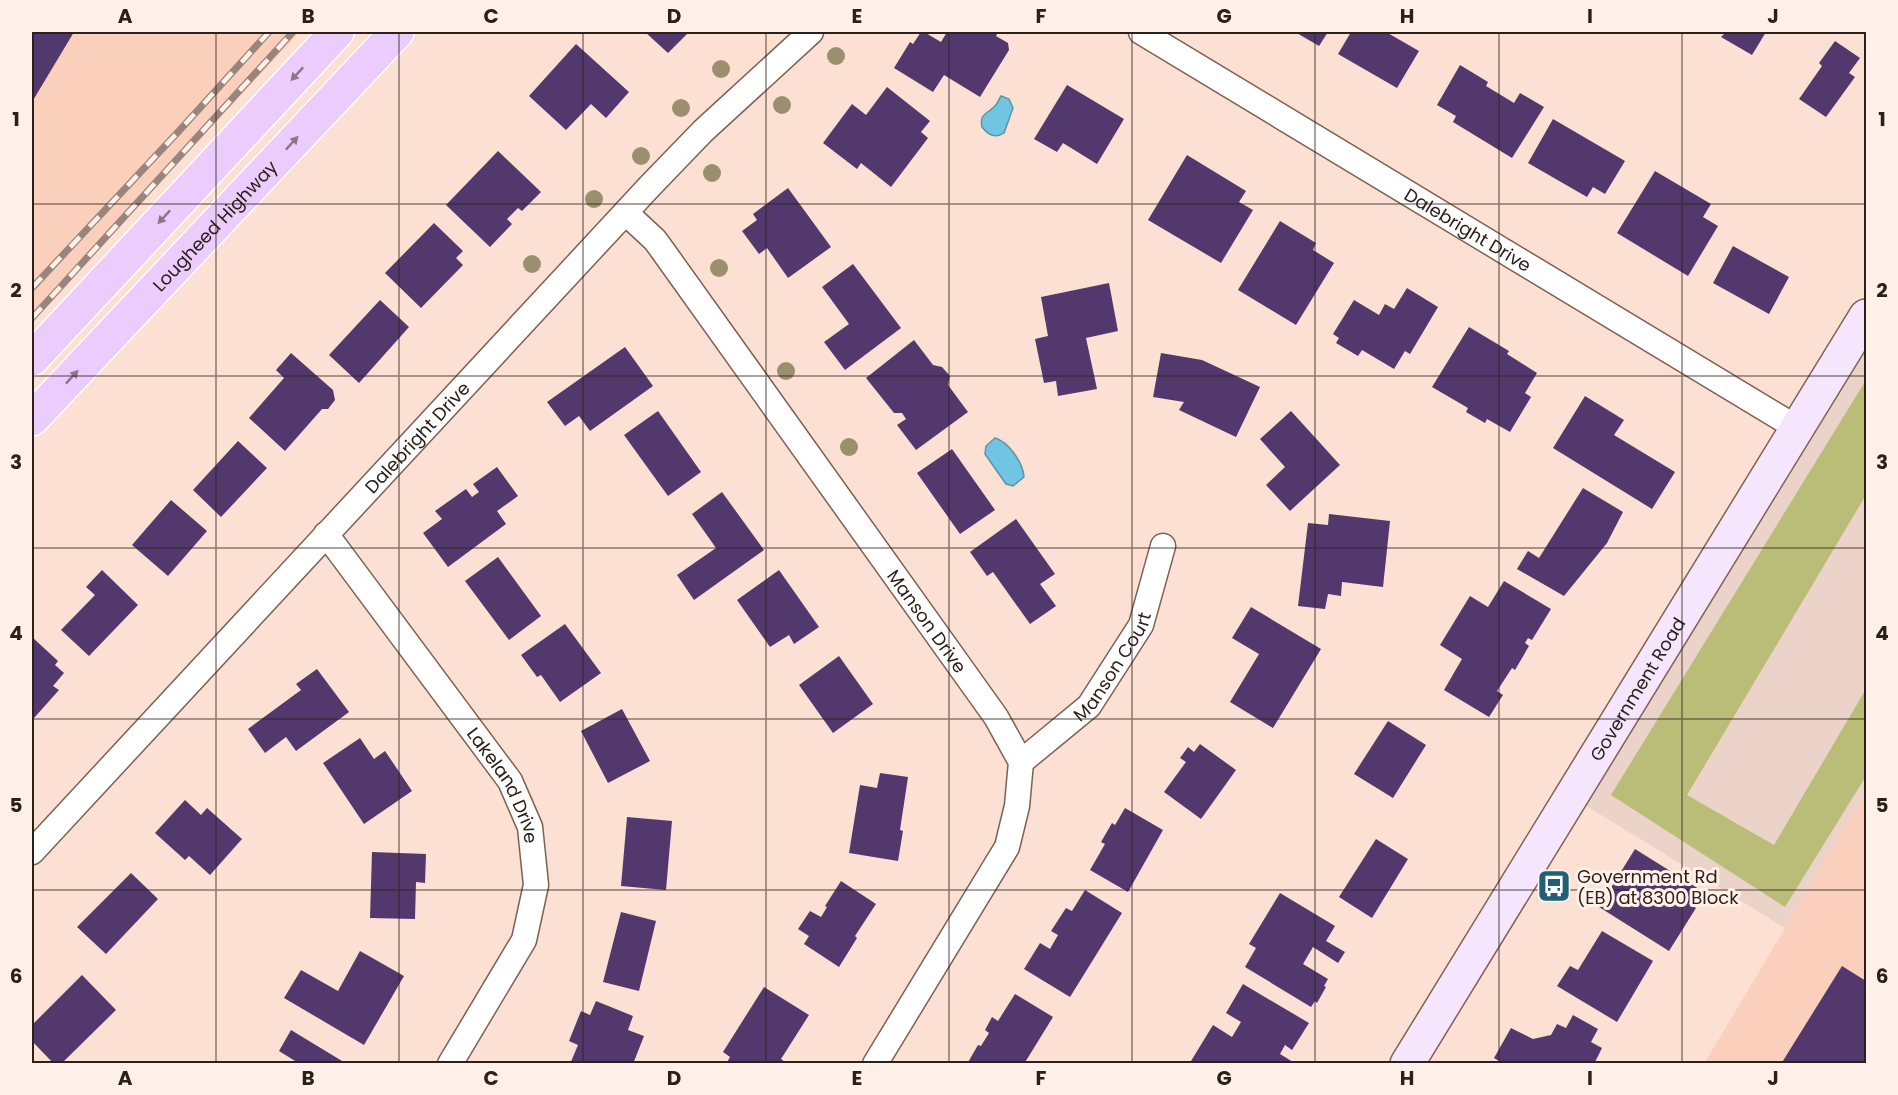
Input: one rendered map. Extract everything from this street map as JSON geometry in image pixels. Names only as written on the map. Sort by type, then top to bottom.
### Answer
[{"type":"main road","points":[[32,359],[337,32]]},
{"type":"main road","name":"Lougheed Highway","points":[[32,419],[397,32]]},
{"type":"street","name":"Dalebright Drive","points":[[32,852],[703,131],[811,32]]},
{"type":"street","name":"Dalebright Drive","points":[[1141,32],[1797,428]]},
{"type":"street","name":"Manson Drive","points":[[626,213],[655,240],[677,270],[996,717],[1020,762]]},
{"type":"street","name":"Government Road","points":[[1407,1064],[1866,316]]},
{"type":"street","name":"Lakeland Drive","points":[[326,534],[510,781],[531,827],[536,885],[524,940],[450,1064]]},
{"type":"street","name":"Manson Court","points":[[1020,762],[1089,706],[1142,625],[1163,546]]},
{"type":"street","points":[[875,1064],[1007,847],[1017,806],[1020,762]]},
{"type":"shaded area","points":[[32,32],[300,32],[32,319]]},
{"type":"shaded area","points":[[1866,345],[1866,792],[1785,928],[1585,805]]},
{"type":"shaded area","points":[[1866,792],[1866,1063],[1704,1064]]},
{"type":"green space","points":[[1866,380],[1866,495],[1687,795],[1774,845],[1866,689],[1866,776],[1785,907],[1611,795]]},
{"type":"water","points":[[1001,96],[1009,99],[1013,108],[1004,133],[995,136],[982,127],[982,119],[996,105]]},
{"type":"water","points":[[995,438],[1010,448],[1023,471],[1024,477],[1013,486],[1006,484],[985,454],[986,446]]},
{"type":"building","points":[[32,32],[74,32],[32,102]]},
{"type":"building","points":[[645,32],[689,32],[668,53]]},
{"type":"building","points":[[921,32],[941,42],[947,32],[998,32],[996,36],[1008,43],[1009,50],[980,97],[944,75],[933,92],[894,68],[910,42],[913,44]]},
{"type":"building","points":[[1295,32],[1328,32],[1319,46]]},
{"type":"building","points":[[1351,32],[1386,32],[1419,51],[1397,88],[1338,54]]},
{"type":"building","points":[[1720,32],[1766,32],[1752,55],[1721,37],[1724,34]]},
{"type":"building","points":[[1835,41],[1860,58],[1849,73],[1855,77],[1826,117],[1799,99],[1822,66],[1819,63]]},
{"type":"building","points":[[576,44],[629,92],[606,118],[591,104],[566,130],[529,96]]},
{"type":"building","points":[[1460,65],[1488,82],[1486,86],[1514,103],[1520,93],[1544,107],[1512,158],[1453,122],[1456,116],[1437,105]]},
{"type":"building","points":[[1067,85],[1124,119],[1097,164],[1063,143],[1057,152],[1034,139]]},
{"type":"building","points":[[887,87],[930,121],[921,132],[928,138],[891,187],[861,163],[857,169],[823,143],[852,104],[866,115]]},
{"type":"building","points":[[1553,119],[1625,161],[1605,194],[1593,187],[1587,197],[1528,163]]},
{"type":"building","points":[[498,151],[541,192],[522,211],[518,208],[507,219],[512,224],[490,247],[446,205]]},
{"type":"building","points":[[1187,155],[1246,191],[1239,202],[1253,210],[1221,263],[1148,220]]},
{"type":"building","points":[[1655,171],[1711,204],[1703,217],[1718,226],[1688,276],[1617,233]]},
{"type":"building","points":[[788,188],[831,247],[788,278],[767,248],[759,254],[742,231],[757,220],[753,214]]},
{"type":"building","points":[[1280,221],[1316,243],[1313,250],[1334,263],[1296,325],[1238,290]]},
{"type":"building","points":[[434,223],[463,251],[456,258],[463,265],[421,308],[385,273]]},
{"type":"building","points":[[1733,246],[1789,277],[1769,314],[1713,283]]},
{"type":"building","points":[[853,264],[901,328],[845,370],[824,342],[849,324],[822,287]]},
{"type":"building","points":[[1109,283],[1118,331],[1086,338],[1097,389],[1058,396],[1056,381],[1044,383],[1035,339],[1048,336],[1041,297]]},
{"type":"building","points":[[1407,288],[1438,307],[1410,354],[1405,351],[1394,369],[1362,350],[1358,356],[1336,343],[1339,338],[1333,334],[1354,300],[1379,315],[1385,304],[1394,309]]},
{"type":"building","points":[[380,300],[409,327],[359,383],[329,355]]},
{"type":"building","points":[[1469,327],[1509,351],[1507,354],[1537,373],[1525,393],[1531,397],[1510,432],[1487,419],[1485,423],[1466,412],[1468,408],[1432,387]]},
{"type":"building","points":[[914,340],[933,365],[942,367],[950,376],[948,385],[968,412],[916,450],[897,425],[906,419],[902,413],[894,413],[866,378]]},
{"type":"building","points":[[625,347],[653,386],[590,431],[579,416],[565,426],[547,402]]},
{"type":"building","points":[[291,353],[333,390],[335,400],[328,409],[322,409],[285,451],[249,418],[284,378],[276,370]]},
{"type":"building","points":[[1161,353],[1202,360],[1260,387],[1236,437],[1179,410],[1184,402],[1153,397]]},
{"type":"building","points":[[1585,396],[1624,420],[1614,435],[1675,472],[1652,509],[1553,448]]},
{"type":"building","points":[[658,411],[701,472],[668,496],[624,435]]},
{"type":"building","points":[[1291,411],[1340,465],[1290,511],[1266,485],[1285,467],[1260,439]]},
{"type":"building","points":[[238,441],[267,468],[221,517],[193,490]]},
{"type":"building","points":[[952,449],[995,510],[960,534],[917,473]]},
{"type":"building","points":[[497,467],[518,496],[497,511],[506,524],[448,567],[423,533],[442,519],[435,511],[466,489],[472,497],[479,492],[473,484]]},
{"type":"building","points":[[1583,488],[1623,512],[1607,543],[1564,596],[1517,569],[1528,551],[1539,558]]},
{"type":"building","points":[[722,492],[764,550],[694,600],[677,575],[716,548],[692,514]]},
{"type":"building","points":[[171,500],[207,531],[168,576],[132,545]]},
{"type":"building","points":[[1329,514],[1390,521],[1383,587],[1342,582],[1341,596],[1328,594],[1325,609],[1298,606],[1308,523],[1328,525]]},
{"type":"building","points":[[1016,519],[1055,574],[1040,584],[1056,606],[1030,624],[993,572],[987,576],[970,552]]},
{"type":"building","points":[[498,557],[541,616],[509,640],[465,581]]},
{"type":"building","points":[[102,570],[138,605],[89,656],[61,630],[95,595],[86,587]]},
{"type":"building","points":[[779,570],[819,627],[794,644],[789,635],[770,647],[737,600]]},
{"type":"building","points":[[1504,581],[1551,609],[1532,640],[1528,638],[1525,643],[1529,646],[1515,670],[1512,668],[1497,691],[1503,695],[1489,717],[1444,690],[1462,659],[1440,645],[1470,596],[1488,607]]},
{"type":"building","points":[[1251,607],[1321,649],[1273,728],[1230,702],[1259,654],[1232,638]]},
{"type":"building","points":[[565,624],[601,673],[560,702],[541,675],[537,677],[521,655]]},
{"type":"building","points":[[32,637],[58,661],[55,665],[64,673],[53,686],[59,690],[34,718],[32,716]]},
{"type":"building","points":[[839,656],[873,704],[833,733],[799,685]]},
{"type":"building","points":[[317,669],[349,712],[296,751],[286,737],[265,753],[248,729],[301,690],[296,684]]},
{"type":"building","points":[[622,709],[650,761],[608,783],[581,731]]},
{"type":"building","points":[[1388,721],[1426,745],[1393,798],[1354,774]]},
{"type":"building","points":[[360,738],[374,759],[385,751],[412,791],[364,824],[323,763]]},
{"type":"building","points":[[1200,744],[1236,770],[1201,819],[1164,792],[1186,762],[1180,758],[1188,747],[1194,752]]},
{"type":"building","points":[[880,773],[908,777],[898,861],[849,853],[860,785],[877,788]]},
{"type":"building","points":[[185,800],[201,815],[207,808],[242,839],[210,875],[189,856],[185,860],[155,833]]},
{"type":"building","points":[[1125,808],[1163,830],[1128,892],[1090,870],[1105,844],[1101,842],[1112,823],[1115,825]]},
{"type":"building","points":[[627,817],[672,821],[666,890],[621,886]]},
{"type":"building","points":[[1376,839],[1408,859],[1372,918],[1339,897]]},
{"type":"building","points":[[1635,849],[1699,889],[1689,904],[1696,908],[1669,951],[1599,907]]},
{"type":"building","points":[[372,852],[426,854],[425,883],[416,882],[415,919],[370,918]]},
{"type":"building","points":[[131,873],[158,899],[106,954],[77,927]]},
{"type":"building","points":[[841,881],[876,904],[855,936],[857,938],[839,967],[804,944],[809,936],[798,929],[810,911],[821,917],[827,907],[825,906]]},
{"type":"building","points":[[1085,890],[1122,913],[1070,997],[1024,969],[1040,943],[1050,949],[1058,935],[1051,931],[1066,908],[1072,911]]},
{"type":"building","points":[[1280,893],[1335,926],[1326,941],[1345,952],[1338,963],[1313,947],[1303,964],[1328,979],[1317,1003],[1315,1001],[1311,1007],[1245,967],[1256,948],[1249,944]]},
{"type":"building","points":[[621,912],[656,921],[639,991],[603,982]]},
{"type":"building","points":[[1602,931],[1653,961],[1617,1022],[1557,986],[1570,966],[1578,970]]},
{"type":"building","points":[[360,951],[404,976],[364,1045],[284,998],[301,970],[338,991]]},
{"type":"building","points":[[1842,966],[1866,981],[1866,1064],[1781,1064]]},
{"type":"building","points":[[82,975],[116,1010],[61,1064],[54,1064],[32,1041],[32,1025]]},
{"type":"building","points":[[1243,984],[1309,1023],[1292,1050],[1285,1045],[1280,1054],[1293,1062],[1292,1064],[1196,1064],[1191,1061],[1213,1025],[1232,1037],[1241,1022],[1226,1013]]},
{"type":"building","points":[[764,987],[809,1015],[781,1059],[785,1062],[783,1064],[726,1064],[730,1057],[723,1052]]},
{"type":"building","points":[[1015,994],[1053,1017],[1024,1064],[967,1064],[978,1045],[981,1046],[989,1033],[985,1030],[992,1017],[998,1021]]},
{"type":"building","points":[[596,1001],[633,1016],[628,1030],[644,1036],[633,1064],[570,1064],[578,1045],[569,1041],[581,1011],[590,1015]]},
{"type":"building","points":[[1573,1015],[1598,1029],[1591,1042],[1602,1048],[1594,1064],[1504,1064],[1494,1058],[1511,1028],[1533,1039],[1551,1035],[1557,1024],[1566,1028]]},
{"type":"building","points":[[291,1030],[347,1064],[300,1064],[279,1051]]},
{"type":"railway","points":[[32,288],[269,32]]},
{"type":"railway","points":[[32,318],[293,32]]},
{"type":"place","name":"Government Rd (EB) at 8300 Block","points":[[1554,886]]}]
